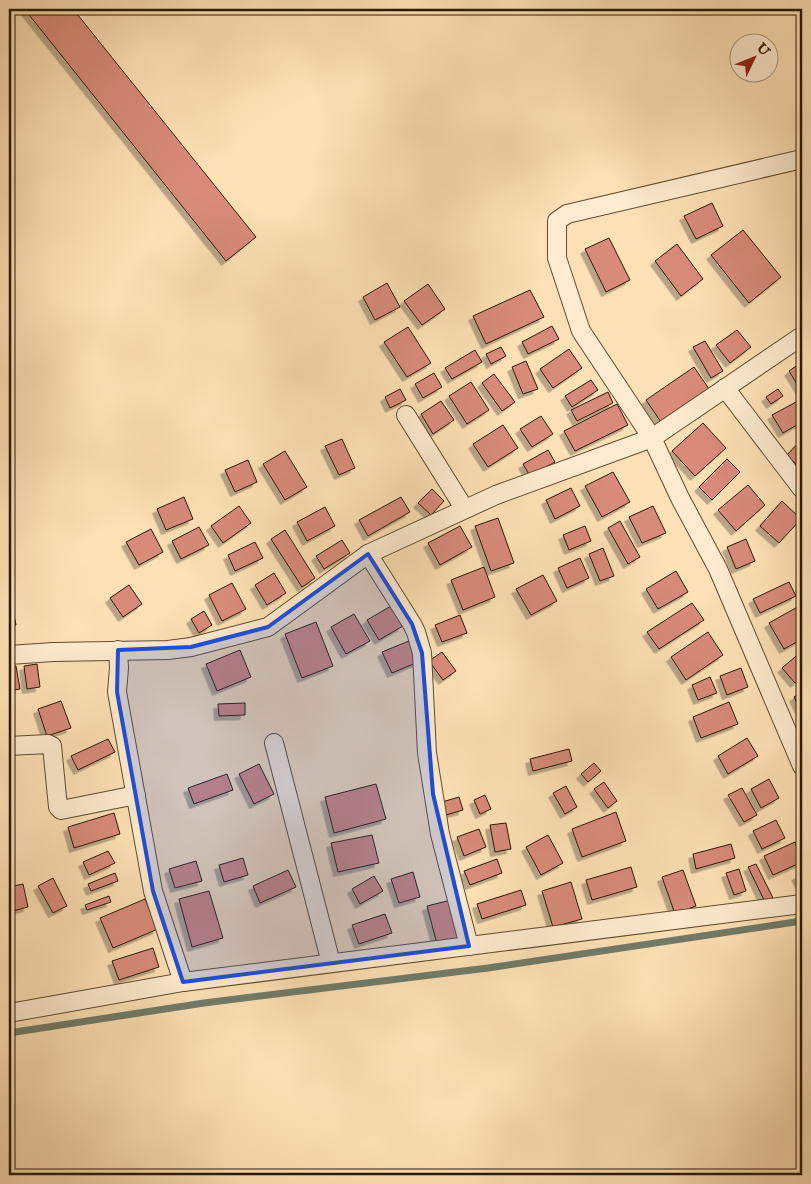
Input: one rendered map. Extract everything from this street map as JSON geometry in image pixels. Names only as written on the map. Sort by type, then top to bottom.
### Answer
[{"type":"street","points":[[802,159],[567,214],[557,221],[557,258],[581,330],[652,438],[680,498],[718,570],[802,766]]},
{"type":"street","points":[[9,655],[191,648],[268,627],[368,554],[464,508],[652,438],[802,336]]},
{"type":"street","points":[[725,388],[802,489]]},
{"type":"street","points":[[406,415],[464,508]]},
{"type":"street","points":[[368,554],[412,624],[422,653],[426,745],[434,802],[440,834],[469,946]]},
{"type":"street","points":[[118,650],[117,692],[153,891],[183,982]]},
{"type":"street","points":[[274,743],[331,962]]},
{"type":"street","points":[[9,746],[48,744],[52,746],[58,807],[61,810],[136,795]]},
{"type":"street","points":[[9,1013],[183,982],[802,904]]},
{"type":"highlighted area","points":[[368,554],[412,624],[422,653],[433,794],[469,946],[183,982],[153,891],[117,692],[118,650],[191,647],[268,627]]},
{"type":"building","points":[[30,9],[73,9],[256,237],[226,261],[26,11]]},
{"type":"building","points":[[712,203],[723,226],[696,239],[684,216]]},
{"type":"building","points":[[743,230],[781,277],[749,303],[711,255]]},
{"type":"building","points":[[609,238],[630,280],[606,292],[585,249]]},
{"type":"building","points":[[677,244],[703,279],[681,296],[655,261]]},
{"type":"building","points":[[387,283],[400,307],[375,320],[363,297]]},
{"type":"building","points":[[428,284],[445,309],[422,325],[404,301]]},
{"type":"building","points":[[530,290],[544,317],[486,344],[473,316]]},
{"type":"building","points":[[552,326],[559,339],[528,354],[522,342]]},
{"type":"building","points":[[408,327],[431,363],[407,377],[384,342]]},
{"type":"building","points":[[737,330],[751,347],[730,363],[716,345]]},
{"type":"building","points":[[705,341],[723,371],[711,378],[693,347]]},
{"type":"building","points":[[501,347],[506,356],[491,364],[486,354]]},
{"type":"building","points":[[569,349],[582,368],[553,388],[540,369]]},
{"type":"building","points":[[475,350],[482,362],[452,379],[445,368]]},
{"type":"building","points":[[526,361],[538,389],[523,394],[512,367]]},
{"type":"building","points":[[802,362],[802,392],[789,371]]},
{"type":"building","points":[[694,367],[709,389],[661,422],[646,400]]},
{"type":"building","points":[[434,373],[442,387],[423,398],[415,384]]},
{"type":"building","points":[[494,374],[515,402],[502,411],[482,383]]},
{"type":"building","points":[[591,380],[598,390],[572,407],[565,396]]},
{"type":"building","points":[[471,382],[489,410],[467,424],[449,396]]},
{"type":"building","points":[[400,389],[406,400],[390,408],[385,397]]},
{"type":"building","points":[[778,389],[783,396],[771,404],[766,397]]},
{"type":"building","points":[[608,392],[613,403],[577,421],[571,410]]},
{"type":"building","points":[[441,401],[454,420],[433,434],[421,414]]},
{"type":"building","points":[[796,402],[802,413],[802,422],[783,433],[772,415]]},
{"type":"building","points":[[617,404],[628,425],[575,451],[564,431]]},
{"type":"building","points":[[541,416],[553,434],[532,447],[520,429]]},
{"type":"building","points":[[703,423],[726,448],[695,476],[672,451]]},
{"type":"building","points":[[503,425],[518,448],[488,467],[473,444]]},
{"type":"building","points":[[342,439],[355,468],[339,475],[325,446]]},
{"type":"building","points":[[802,439],[802,470],[787,455]]},
{"type":"building","points":[[548,450],[555,462],[530,476],[523,464]]},
{"type":"building","points":[[285,451],[307,487],[285,500],[263,464]]},
{"type":"building","points":[[727,459],[740,472],[712,500],[699,487]]},
{"type":"building","points":[[248,460],[257,482],[235,492],[225,470]]},
{"type":"building","points":[[613,472],[630,502],[602,517],[585,486]]},
{"type":"building","points":[[748,485],[765,505],[736,531],[718,510]]},
{"type":"building","points":[[571,488],[580,506],[555,519],[546,500]]},
{"type":"building","points":[[432,489],[444,501],[431,515],[418,503]]},
{"type":"building","points":[[184,497],[193,519],[166,530],[157,509]]},
{"type":"building","points":[[401,497],[410,512],[368,536],[359,520]]},
{"type":"building","points":[[782,501],[801,519],[779,543],[760,526]]},
{"type":"building","points":[[239,506],[251,523],[223,543],[211,526]]},
{"type":"building","points":[[653,506],[666,533],[642,543],[629,517]]},
{"type":"building","points":[[325,507],[335,526],[307,541],[297,522]]},
{"type":"building","points":[[498,518],[514,563],[491,571],[475,526]]},
{"type":"building","points":[[620,521],[640,557],[628,564],[608,528]]},
{"type":"building","points":[[460,526],[472,547],[440,565],[428,543]]},
{"type":"building","points":[[585,526],[591,541],[569,550],[563,535]]},
{"type":"building","points":[[199,527],[209,545],[181,559],[172,541]]},
{"type":"building","points":[[151,529],[163,552],[139,565],[126,542]]},
{"type":"building","points":[[285,530],[315,578],[302,587],[271,539]]},
{"type":"building","points":[[746,539],[755,561],[736,569],[727,547]]},
{"type":"building","points":[[342,540],[350,553],[324,569],[316,556]]},
{"type":"building","points":[[255,542],[263,558],[235,571],[228,555]]},
{"type":"building","points":[[603,548],[614,576],[600,581],[589,554]]},
{"type":"building","points":[[580,558],[589,578],[567,588],[558,568]]},
{"type":"building","points":[[484,567],[495,597],[463,610],[451,580]]},
{"type":"building","points":[[676,571],[688,592],[658,609],[646,589]]},
{"type":"building","points":[[274,573],[286,593],[267,605],[255,585]]},
{"type":"building","points":[[543,575],[557,601],[531,615],[516,589]]},
{"type":"building","points":[[789,582],[796,596],[760,613],[753,599]]},
{"type":"building","points":[[232,583],[246,609],[222,621],[209,595]]},
{"type":"building","points":[[129,585],[142,604],[123,617],[110,598]]},
{"type":"building","points":[[9,600],[11,600],[16,625],[9,627]]},
{"type":"building","points":[[692,603],[704,620],[659,649],[647,632]]},
{"type":"building","points":[[801,605],[802,639],[784,649],[769,623]]},
{"type":"building","points":[[391,606],[403,626],[379,640],[367,620]]},
{"type":"building","points":[[204,611],[212,625],[199,633],[191,619]]},
{"type":"building","points":[[354,614],[370,641],[346,654],[331,627]]},
{"type":"building","points":[[460,615],[467,633],[442,642],[435,625]]},
{"type":"building","points":[[316,622],[333,666],[302,678],[285,634]]},
{"type":"building","points":[[708,632],[723,655],[686,680],[671,657]]},
{"type":"building","points":[[409,641],[418,662],[392,673],[382,652]]},
{"type":"building","points":[[240,650],[251,677],[217,691],[206,664]]},
{"type":"building","points":[[802,651],[802,677],[795,683],[782,668]]},
{"type":"building","points":[[442,652],[456,671],[443,680],[429,661]]},
{"type":"building","points":[[37,664],[40,687],[27,689],[24,666]]},
{"type":"building","points":[[16,666],[20,689],[9,691],[9,667]]},
{"type":"building","points":[[741,668],[748,687],[727,695],[720,676]]},
{"type":"building","points":[[710,677],[717,693],[698,700],[692,685]]},
{"type":"building","points":[[802,692],[802,713],[794,697]]},
{"type":"building","points":[[61,701],[71,728],[47,736],[38,709]]},
{"type":"building","points":[[729,702],[738,724],[701,738],[693,717]]},
{"type":"building","points":[[245,703],[245,715],[219,716],[218,704]]},
{"type":"building","points":[[747,738],[758,756],[728,774],[718,756]]},
{"type":"building","points":[[108,739],[115,752],[78,770],[71,756]]},
{"type":"building","points":[[569,749],[572,761],[533,771],[530,759]]},
{"type":"building","points":[[594,763],[601,771],[588,782],[581,774]]},
{"type":"building","points":[[259,764],[274,794],[254,804],[239,774]]},
{"type":"building","points":[[227,774],[233,790],[194,804],[188,788]]},
{"type":"building","points":[[769,779],[779,798],[761,808],[751,789]]},
{"type":"building","points":[[604,782],[617,801],[608,808],[594,789]]},
{"type":"building","points":[[376,784],[386,819],[334,833],[325,797]]},
{"type":"building","points":[[566,786],[577,807],[565,814],[553,793]]},
{"type":"building","points":[[742,788],[757,815],[744,822],[728,795]]},
{"type":"building","points":[[485,795],[491,809],[480,814],[474,800]]},
{"type":"building","points":[[459,797],[463,810],[446,815],[442,802]]},
{"type":"building","points":[[616,812],[626,841],[582,857],[572,829]]},
{"type":"building","points":[[114,813],[120,834],[74,848],[68,827]]},
{"type":"building","points":[[776,820],[785,838],[762,849],[753,831]]},
{"type":"building","points":[[506,823],[511,849],[495,852],[490,825]]},
{"type":"building","points":[[479,829],[486,847],[464,856],[457,837]]},
{"type":"building","points":[[372,835],[379,863],[338,872],[331,843]]},
{"type":"building","points":[[548,835],[563,863],[541,875],[526,847]]},
{"type":"building","points":[[795,842],[802,857],[802,862],[773,875],[764,856]]},
{"type":"building","points":[[731,844],[735,858],[696,869],[693,854]]},
{"type":"building","points":[[108,851],[115,863],[89,875],[83,862]]},
{"type":"building","points":[[243,858],[248,875],[224,882],[219,865]]},
{"type":"building","points":[[497,859],[502,873],[470,885],[464,871]]},
{"type":"building","points":[[196,861],[202,881],[175,888],[169,869]]},
{"type":"building","points":[[756,864],[773,898],[765,902],[748,867]]},
{"type":"building","points":[[631,867],[637,887],[592,900],[586,880]]},
{"type":"building","points":[[739,869],[746,891],[734,895],[726,873]]},
{"type":"building","points":[[288,870],[296,887],[260,903],[253,886]]},
{"type":"building","points":[[683,870],[696,906],[675,914],[662,877]]},
{"type":"building","points":[[413,872],[420,897],[399,903],[391,879]]},
{"type":"building","points":[[115,873],[118,881],[91,891],[88,884]]},
{"type":"building","points":[[802,873],[802,887],[796,876]]},
{"type":"building","points":[[374,876],[383,891],[360,904],[352,889]]},
{"type":"building","points":[[53,878],[67,906],[53,913],[38,886]]},
{"type":"building","points":[[571,882],[582,919],[553,927],[542,891]]},
{"type":"building","points":[[23,884],[28,907],[9,912],[9,887]]},
{"type":"building","points":[[521,890],[526,905],[482,919],[477,904]]},
{"type":"building","points":[[209,891],[223,938],[192,947],[179,899]]},
{"type":"building","points":[[109,896],[111,902],[87,910],[85,905]]},
{"type":"building","points":[[145,899],[158,929],[113,948],[100,918]]},
{"type":"building","points":[[451,900],[461,941],[438,948],[427,906]]},
{"type":"building","points":[[385,914],[392,933],[359,944],[352,925]]},
{"type":"building","points":[[153,948],[159,967],[119,980],[112,961]]},
{"type":"waterway","points":[[9,1033],[204,1003],[488,968],[802,921]]}]
